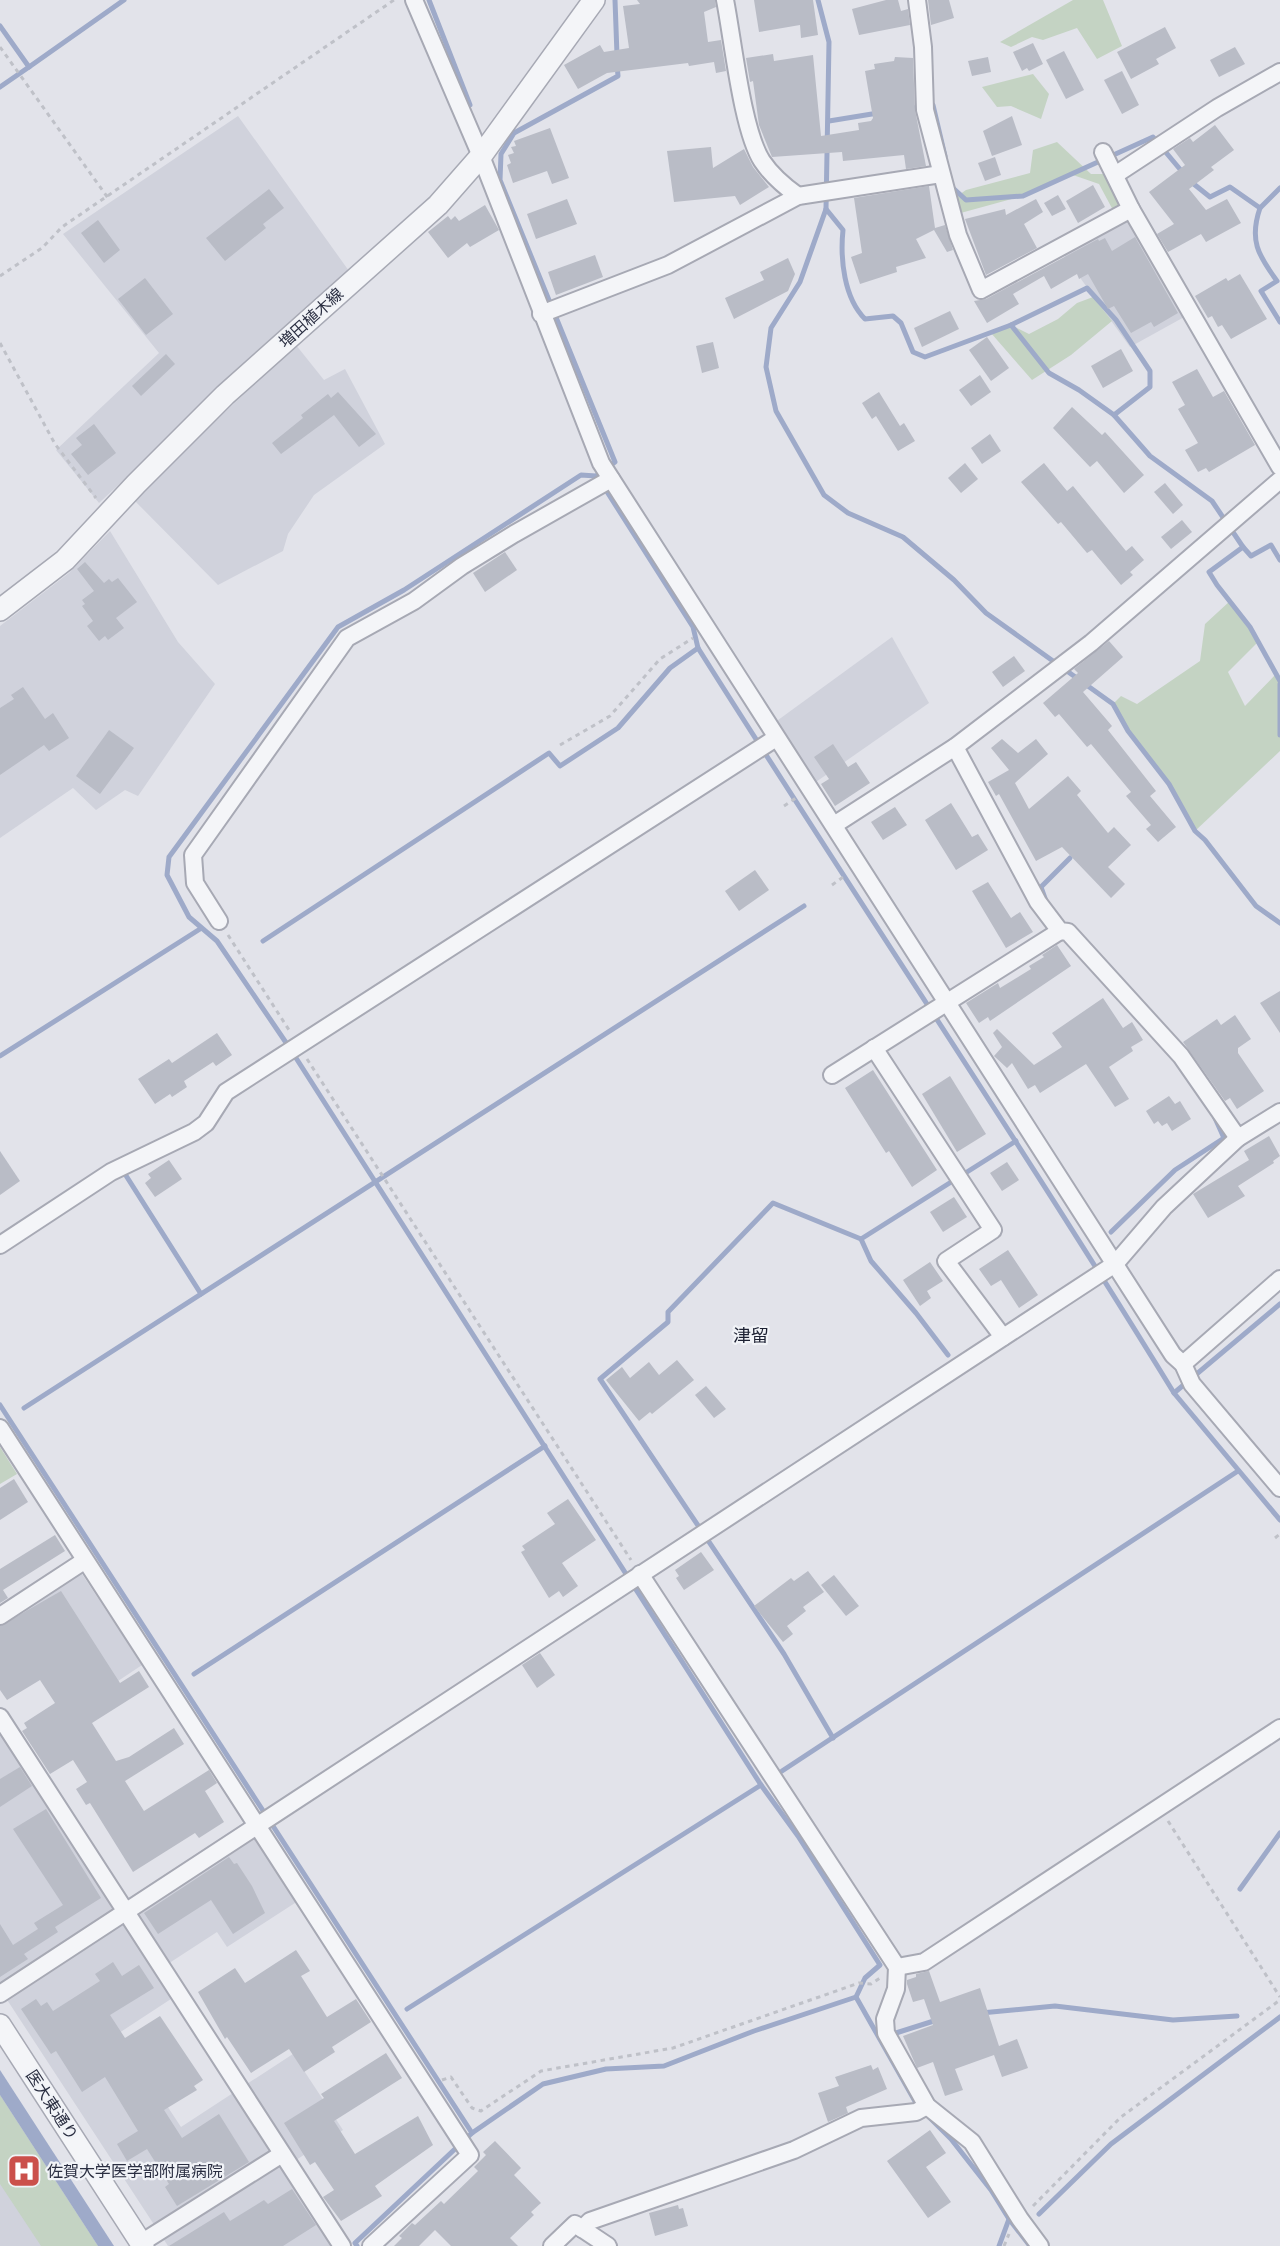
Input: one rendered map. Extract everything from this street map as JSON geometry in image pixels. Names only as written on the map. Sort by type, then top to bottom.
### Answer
[{"type":"street","points":[[414,0],[549,311],[605,477],[834,825],[1108,1269],[1187,1375],[1280,1488]]},
{"type":"street","name":"増田植木線","points":[[0,610],[65,560],[225,395],[438,205],[481,156],[594,0]]},
{"type":"street","points":[[725,0],[751,136],[767,168],[779,182],[798,196]]},
{"type":"street","points":[[917,0],[923,47],[924,105],[958,235],[981,290],[1131,209]]},
{"type":"street","points":[[1280,72],[1217,108],[1161,146],[1109,164],[1131,209],[1280,467]]},
{"type":"street","points":[[549,311],[668,265],[798,196],[941,174]]},
{"type":"street","points":[[215,915],[195,884],[193,855],[347,638],[414,601],[462,566],[605,477]]},
{"type":"street","points":[[834,825],[955,747],[1062,665],[1280,480]]},
{"type":"street","points":[[0,1245],[111,1172],[194,1132],[207,1123],[226,1092],[776,738]]},
{"type":"street","points":[[955,747],[1038,902],[1181,1056],[1238,1138]]},
{"type":"street","points":[[832,1075],[943,1003],[1064,932]]},
{"type":"street","points":[[874,1048],[993,1230],[946,1261],[1003,1337]]},
{"type":"street","points":[[0,1994],[1108,1269],[1164,1207],[1238,1138],[1280,1112]]},
{"type":"street","points":[[1187,1375],[1280,1279]]},
{"type":"street","points":[[0,1428],[84,1561],[265,1822],[470,2155],[371,2246]]},
{"type":"street","points":[[0,1616],[84,1561]]},
{"type":"street","points":[[633,1578],[897,1967],[896,1989],[885,2019],[886,2033],[921,2109],[972,2142],[1015,2225],[1041,2246]]},
{"type":"street","points":[[0,1717],[342,2246]]},
{"type":"street","points":[[897,1967],[924,1962],[1280,1728]]},
{"type":"street","name":"医大東通り","points":[[0,2025],[142,2245]]},
{"type":"street","points":[[582,2229],[590,2220],[794,2150],[861,2118],[921,2109]]},
{"type":"street","points":[[142,2245],[282,2154]]},
{"type":"street","points":[[552,2246],[575,2224],[608,2246]]},
{"type":"path","points":[[0,276],[42,248],[62,227],[108,198],[394,0]]},
{"type":"path","points":[[0,47],[108,198]]},
{"type":"path","points":[[0,343],[55,444],[108,514]]},
{"type":"path","points":[[560,745],[610,716],[660,659],[693,638]]},
{"type":"path","points":[[381,1171],[544,1423],[633,1578]]},
{"type":"path","points":[[1275,1538],[1280,1534]]},
{"type":"path","points":[[1004,2246],[1015,2225],[1121,2117],[1280,1999],[1159,1807]]},
{"type":"path","points":[[445,2078],[451,2077],[472,2108],[481,2111],[541,2071],[673,2048],[859,1983],[871,1984]]},
{"type":"shaded area","points":[[238,116],[349,271],[99,503],[56,450],[159,353],[63,234]]},
{"type":"shaded area","points":[[1127,217],[1186,316],[1130,347],[1063,254]]},
{"type":"shaded area","points":[[296,345],[324,380],[345,369],[385,444],[314,495],[288,534],[283,551],[218,585],[133,499]]},
{"type":"shaded area","points":[[110,531],[178,642],[215,684],[138,796],[125,790],[96,810],[73,788],[0,838],[0,626],[69,573]]},
{"type":"shaded area","points":[[892,637],[929,703],[813,784],[774,723]]},
{"type":"shaded area","points":[[80,1571],[142,1665],[85,1703],[23,1608]]},
{"type":"shaded area","points":[[0,1731],[114,1908],[245,1822],[298,1901],[227,1947],[217,1932],[157,1971],[174,1997],[119,2033],[181,2127],[293,2054],[343,2130],[285,2167],[336,2246],[168,2246],[0,1989]]},
{"type":"shaded area","name":"佐賀大学医学部附属病院","points":[[0,2095],[98,2246],[0,2246]]},
{"type":"green space","points":[[1073,0],[1103,0],[1122,46],[1097,59],[1077,28],[1043,40],[1032,37],[1011,47],[1000,42]]},
{"type":"green space","points":[[1033,74],[1049,94],[1041,119],[1011,106],[997,107],[982,87]]},
{"type":"green space","points":[[1057,142],[1091,174],[1110,174],[1124,205],[1114,212],[1099,184],[1073,175],[1023,196],[957,214],[953,199],[966,190],[1030,173],[1033,150]]},
{"type":"green space","points":[[1093,297],[1112,321],[1071,355],[1032,380],[991,333],[1011,325],[1029,334],[1058,319],[1077,303]]},
{"type":"green space","points":[[1230,601],[1258,642],[1228,672],[1245,706],[1276,674],[1280,681],[1280,751],[1195,831],[1169,784],[1128,731],[1113,704],[1121,696],[1137,704],[1200,661],[1205,624]]},
{"type":"green space","points":[[0,1447],[17,1474],[0,1484]]},
{"type":"green space","name":"佐賀大学医学部附属病院","points":[[0,2095],[98,2246],[41,2246],[0,2184]]},
{"type":"water","points":[[0,2070],[114,2246],[98,2246],[0,2095]]},
{"type":"building","points":[[637,0],[715,0],[716,7],[704,12],[708,42],[721,40],[726,71],[716,73],[714,62],[689,66],[688,63],[607,73],[578,89],[564,65],[600,45],[604,52],[629,48],[623,6],[640,4]]},
{"type":"building","points":[[754,0],[813,0],[818,35],[801,38],[800,25],[759,32]]},
{"type":"building","points":[[886,0],[898,0],[901,11],[908,9],[910,25],[859,35],[852,9]]},
{"type":"building","points":[[928,0],[949,0],[954,18],[931,25]]},
{"type":"building","points":[[1165,27],[1176,48],[1156,59],[1159,64],[1131,79],[1117,52]]},
{"type":"building","points":[[1033,43],[1043,64],[1029,71],[1027,68],[1022,71],[1013,52]]},
{"type":"building","points":[[1235,47],[1245,64],[1219,77],[1210,60]]},
{"type":"building","points":[[1064,51],[1084,90],[1066,99],[1046,60]]},
{"type":"building","points":[[773,54],[774,61],[813,55],[821,136],[859,130],[858,123],[871,121],[873,118],[865,71],[875,69],[874,64],[894,61],[895,57],[913,58],[915,110],[926,166],[906,169],[904,155],[843,161],[842,152],[772,157],[759,125],[753,81],[750,82],[746,58]]},
{"type":"building","points":[[988,57],[991,72],[972,76],[968,61]]},
{"type":"building","points":[[1122,71],[1139,105],[1122,114],[1104,80]]},
{"type":"building","points":[[1012,116],[1022,145],[992,156],[983,131]]},
{"type":"building","points":[[1215,125],[1234,150],[1211,167],[1214,170],[1189,189],[1206,210],[1227,199],[1241,223],[1206,242],[1201,234],[1168,252],[1157,234],[1174,224],[1149,192],[1185,165],[1173,149],[1190,138],[1193,142]]},
{"type":"building","points":[[550,128],[569,178],[552,184],[547,171],[513,183],[507,165],[511,163],[508,155],[514,153],[511,147],[516,146],[514,141]]},
{"type":"building","points":[[711,147],[713,168],[744,149],[753,167],[769,187],[740,205],[735,196],[674,202],[667,151]]},
{"type":"building","points":[[995,157],[1001,175],[985,181],[978,163]]},
{"type":"building","points":[[1093,185],[1105,207],[1078,223],[1066,201]]},
{"type":"building","points":[[929,186],[935,228],[945,225],[953,250],[947,252],[934,230],[916,239],[926,258],[896,267],[897,272],[860,284],[851,257],[862,253],[854,198]]},
{"type":"building","points":[[269,189],[284,208],[263,224],[266,228],[225,261],[206,238]]},
{"type":"building","points":[[1058,195],[1066,209],[1052,216],[1044,203]]},
{"type":"building","points":[[567,199],[577,224],[536,239],[527,214]]},
{"type":"building","points":[[1036,199],[1043,212],[1024,224],[1037,248],[986,275],[965,219],[1005,209],[1006,215]]},
{"type":"building","points":[[485,205],[499,230],[470,247],[467,243],[448,258],[428,232],[448,216],[451,220],[455,216],[459,221]]},
{"type":"building","points":[[98,220],[120,250],[104,263],[81,233]]},
{"type":"building","points":[[1135,237],[1178,313],[1154,327],[1151,322],[1131,333],[1114,306],[1108,309],[1088,274],[1079,279],[1077,274],[1051,289],[1044,276],[1013,294],[1019,304],[987,323],[974,301],[986,299],[1098,239],[1099,241],[1105,238],[1112,251]]},
{"type":"building","points":[[595,255],[603,277],[556,295],[548,272]]},
{"type":"building","points":[[788,258],[795,274],[788,291],[734,319],[725,298],[764,280],[760,272]]},
{"type":"building","points":[[1240,274],[1267,319],[1231,339],[1222,325],[1218,327],[1212,316],[1208,318],[1195,296],[1226,278],[1228,281]]},
{"type":"building","points":[[145,278],[173,314],[146,335],[118,299]]},
{"type":"building","points":[[950,311],[959,329],[922,347],[914,328]]},
{"type":"building","points":[[987,337],[1009,368],[991,381],[969,350]]},
{"type":"building","points":[[713,342],[719,368],[702,373],[696,346]]},
{"type":"building","points":[[1121,349],[1133,371],[1103,388],[1091,366]]},
{"type":"building","points":[[166,354],[175,364],[141,396],[132,386]]},
{"type":"building","points":[[1197,369],[1213,397],[1224,391],[1255,445],[1209,472],[1206,468],[1198,472],[1185,450],[1198,443],[1178,409],[1185,405],[1172,382]]},
{"type":"building","points":[[980,375],[991,392],[971,406],[959,390]]},
{"type":"building","points":[[338,392],[376,434],[359,447],[334,415],[281,454],[272,443],[303,418],[301,415],[328,394],[331,398]]},
{"type":"building","points":[[879,392],[900,426],[904,423],[915,441],[898,451],[876,416],[872,419],[862,403]]},
{"type":"building","points":[[1072,407],[1102,435],[1105,432],[1144,475],[1124,493],[1097,461],[1090,467],[1053,428]]},
{"type":"building","points":[[94,424],[116,453],[88,475],[71,454],[82,445],[76,438]]},
{"type":"building","points":[[990,434],[1001,451],[982,464],[971,448]]},
{"type":"building","points":[[965,463],[978,479],[961,493],[948,478]]},
{"type":"building","points":[[1044,463],[1067,491],[1073,486],[1126,551],[1132,546],[1144,560],[1130,572],[1133,575],[1121,585],[1092,550],[1087,553],[1061,522],[1058,524],[1021,482]]},
{"type":"building","points":[[1165,483],[1183,505],[1173,514],[1154,492]]},
{"type":"building","points":[[1182,520],[1192,532],[1171,549],[1161,537]]},
{"type":"building","points":[[505,552],[517,570],[485,592],[473,573]]},
{"type":"building","points":[[85,562],[104,583],[109,579],[112,582],[118,578],[137,602],[116,618],[124,628],[108,640],[105,636],[99,641],[87,626],[93,621],[82,606],[85,604],[82,600],[94,591],[77,569]]},
{"type":"building","points":[[1109,641],[1123,657],[1083,692],[1112,726],[1108,730],[1156,791],[1150,796],[1176,827],[1158,842],[1146,829],[1151,825],[1126,796],[1131,792],[1091,744],[1087,747],[1059,714],[1055,717],[1043,703],[1078,673],[1074,669]]},
{"type":"building","points":[[1014,656],[1025,671],[1003,687],[992,672]]},
{"type":"building","points":[[23,687],[45,719],[53,713],[69,738],[49,751],[44,745],[0,775],[0,708],[14,699],[11,695]]},
{"type":"building","points":[[109,730],[134,748],[100,794],[76,776]]},
{"type":"building","points":[[1002,739],[1018,753],[1036,739],[1048,754],[1015,783],[1029,809],[1068,776],[1081,791],[1077,795],[1108,833],[1114,827],[1131,845],[1108,867],[1125,884],[1111,898],[1062,847],[1036,861],[999,794],[996,796],[988,782],[1009,770],[991,748]]},
{"type":"building","points":[[833,744],[848,767],[856,762],[870,783],[835,806],[821,784],[829,779],[814,757]]},
{"type":"building","points":[[951,803],[972,837],[978,834],[988,850],[956,870],[925,820]]},
{"type":"building","points":[[895,807],[907,825],[883,840],[871,822]]},
{"type":"building","points":[[755,870],[769,890],[739,911],[725,891]]},
{"type":"building","points":[[988,882],[1011,918],[1020,912],[1033,932],[1006,948],[972,891]]},
{"type":"building","points":[[1057,945],[1071,966],[990,1021],[988,1017],[979,1023],[966,1003],[998,983],[1000,988],[1031,969],[1029,966],[1044,957],[1042,955]]},
{"type":"building","points":[[1280,991],[1280,1033],[1260,1003]]},
{"type":"building","points":[[1103,998],[1123,1028],[1132,1022],[1143,1040],[1131,1047],[1133,1051],[1109,1067],[1129,1099],[1115,1107],[1086,1064],[1040,1093],[1035,1085],[1028,1089],[1012,1063],[1007,1068],[994,1056],[1002,1047],[993,1033],[997,1029],[1034,1065],[1062,1047],[1052,1033]]},
{"type":"building","points":[[1235,1015],[1251,1039],[1238,1048],[1238,1053],[1264,1091],[1237,1109],[1230,1098],[1225,1101],[1183,1042],[1217,1019],[1221,1025]]},
{"type":"building","points":[[217,1033],[232,1055],[216,1066],[213,1062],[184,1081],[187,1087],[155,1104],[138,1079],[169,1059],[172,1063]]},
{"type":"building","points":[[873,1070],[937,1170],[912,1187],[889,1151],[886,1153],[845,1088]]},
{"type":"building","points":[[950,1076],[986,1134],[957,1152],[922,1094]]},
{"type":"building","points":[[1169,1096],[1175,1104],[1180,1101],[1191,1119],[1172,1131],[1167,1123],[1162,1126],[1158,1121],[1154,1124],[1146,1111]]},
{"type":"building","points":[[1269,1136],[1280,1156],[1273,1161],[1274,1163],[1238,1186],[1245,1196],[1208,1218],[1193,1194],[1249,1160],[1244,1151]]},
{"type":"building","points":[[0,1151],[20,1181],[0,1195]]},
{"type":"building","points":[[169,1160],[182,1179],[155,1197],[145,1183],[151,1178],[148,1174]]},
{"type":"building","points":[[1007,1162],[1019,1180],[1002,1191],[990,1173]]},
{"type":"building","points":[[954,1197],[967,1217],[943,1232],[930,1212]]},
{"type":"building","points":[[1008,1250],[1038,1295],[1019,1308],[1001,1280],[991,1286],[979,1269]]},
{"type":"building","points":[[930,1262],[943,1281],[927,1291],[931,1298],[920,1306],[903,1280]]},
{"type":"building","points":[[677,1360],[694,1380],[652,1414],[650,1412],[639,1421],[606,1380],[622,1367],[630,1378],[649,1362],[659,1375]]},
{"type":"building","points":[[706,1386],[726,1409],[714,1418],[695,1395]]},
{"type":"building","points":[[14,1479],[28,1502],[0,1520],[0,1488]]},
{"type":"building","points":[[568,1499],[596,1540],[562,1563],[578,1586],[563,1597],[559,1591],[549,1598],[521,1552],[525,1550],[522,1546],[555,1524],[547,1513]]},
{"type":"building","points":[[55,1535],[65,1551],[3,1590],[8,1598],[0,1603],[0,1569]]},
{"type":"building","points":[[701,1552],[714,1570],[684,1590],[676,1578],[679,1576],[675,1570]]},
{"type":"building","points":[[808,1571],[824,1592],[803,1607],[806,1611],[787,1626],[793,1634],[783,1642],[754,1606],[791,1578],[794,1581]]},
{"type":"building","points":[[834,1575],[859,1606],[846,1616],[821,1585]]},
{"type":"building","points":[[61,1591],[120,1683],[139,1671],[149,1687],[92,1723],[116,1761],[129,1757],[174,1728],[184,1744],[125,1781],[144,1811],[209,1770],[217,1783],[205,1791],[224,1822],[199,1838],[195,1833],[133,1872],[90,1803],[86,1805],[76,1789],[87,1782],[73,1760],[50,1774],[22,1731],[27,1728],[24,1723],[55,1703],[40,1680],[7,1700],[0,1690],[0,1626]]},
{"type":"building","points":[[540,1653],[555,1675],[537,1688],[522,1665]]},
{"type":"building","points":[[20,1767],[32,1786],[0,1807],[0,1779]]},
{"type":"building","points":[[46,1809],[101,1898],[55,1927],[58,1932],[24,1954],[28,1959],[0,1977],[0,1924],[13,1945],[38,1929],[34,1923],[63,1905],[13,1829]]},
{"type":"building","points":[[229,1857],[234,1864],[237,1863],[252,1886],[265,1913],[233,1934],[211,1900],[158,1934],[144,1913]]},
{"type":"building","points":[[296,1950],[310,1971],[301,1976],[327,2017],[356,1999],[371,2022],[332,2047],[335,2052],[304,2072],[289,2049],[251,2073],[227,2037],[225,2039],[198,1992],[235,1968],[245,1983]]},
{"type":"building","points":[[113,1962],[122,1976],[139,1965],[154,1988],[110,2015],[125,2038],[160,2016],[203,2080],[194,2086],[197,2090],[164,2110],[182,2138],[219,2114],[249,2162],[177,2206],[165,2187],[169,2184],[147,2149],[127,2161],[117,2144],[138,2131],[105,2077],[82,2092],[56,2051],[51,2054],[21,2009],[36,1999],[41,2006],[47,2002],[53,2011],[100,1981],[95,1974]]},
{"type":"building","points":[[929,1971],[940,2002],[980,1988],[999,2046],[1017,2039],[1028,2068],[1002,2077],[994,2055],[955,2069],[963,2090],[945,2096],[933,2062],[917,2068],[903,2036],[933,2025],[924,1999],[913,2002],[907,1984],[907,1980],[916,1977],[916,1974]]},
{"type":"building","points":[[386,2053],[402,2078],[334,2121],[355,2154],[418,2116],[433,2145],[375,2186],[382,2196],[341,2221],[323,2197],[334,2190],[315,2162],[310,2165],[284,2123],[324,2098],[321,2094]]},
{"type":"building","points":[[871,2065],[873,2070],[878,2067],[887,2089],[846,2107],[848,2113],[828,2122],[818,2093],[839,2086],[835,2077]]},
{"type":"building","points":[[930,2130],[946,2153],[926,2167],[951,2202],[928,2218],[887,2161]]},
{"type":"building","points":[[495,2141],[521,2168],[514,2175],[541,2203],[531,2212],[534,2215],[510,2238],[518,2246],[451,2246],[435,2230],[419,2246],[394,2246],[402,2238],[399,2236],[412,2223],[415,2225],[441,2201],[444,2204],[478,2171],[474,2167],[486,2155],[483,2152]]},
{"type":"building","points":[[292,2189],[316,2225],[283,2246],[169,2246],[224,2212],[230,2221],[264,2200],[268,2204]]},
{"type":"building","points":[[678,2205],[679,2209],[683,2208],[688,2226],[655,2236],[649,2213]]},
{"type":"waterway","points":[[0,26],[29,67],[124,0]]},
{"type":"waterway","points":[[429,0],[470,105]]},
{"type":"waterway","points":[[615,0],[617,55]]},
{"type":"waterway","points":[[818,0],[829,42],[826,209],[800,282],[771,328],[766,367],[776,411],[824,495],[848,513],[903,537],[954,580],[986,613],[1113,704],[1128,731],[1169,784],[1195,831],[1205,840],[1256,906],[1280,923]]},
{"type":"waterway","points":[[357,2246],[355,2243],[472,2133],[543,2084],[606,2069],[664,2066],[754,2031],[856,1997],[865,1978],[880,1965],[798,1836],[761,1785],[289,1047],[217,941],[189,917],[167,875],[169,857],[338,627],[404,590],[581,475],[596,476],[615,462],[500,180],[501,154],[514,133],[618,76],[617,64]]},
{"type":"waterway","points":[[0,87],[29,67]]},
{"type":"waterway","points":[[908,109],[933,105],[945,156]]},
{"type":"waterway","points":[[829,121],[878,113]]},
{"type":"waterway","points":[[953,188],[966,200],[1023,196],[1153,137],[1184,174]]},
{"type":"waterway","points":[[1190,181],[1210,197],[1230,187],[1260,208],[1280,188]]},
{"type":"waterway","points":[[1260,208],[1255,229],[1257,247],[1277,281],[1261,291],[1280,322]]},
{"type":"waterway","points":[[826,209],[843,230],[842,253],[845,278],[852,300],[865,319],[893,316],[901,323],[913,352],[925,357],[1011,325],[1049,373],[1079,390],[1114,415],[1150,456],[1212,501],[1243,547],[1209,572],[1250,627],[1280,681]]},
{"type":"waterway","points":[[1011,325],[1087,288],[1116,320],[1150,371],[1150,387],[1114,415]]},
{"type":"waterway","points":[[604,487],[693,627],[698,648],[1057,1206],[1174,1393]]},
{"type":"waterway","points":[[1243,547],[1251,556],[1271,545],[1280,560]]},
{"type":"waterway","points":[[263,941],[549,753],[560,766],[618,728],[670,668],[698,648]]},
{"type":"waterway","points":[[1280,684],[1280,735]]},
{"type":"waterway","points":[[1046,901],[1041,887],[1070,858]]},
{"type":"waterway","points":[[24,1408],[804,906]]},
{"type":"waterway","points":[[0,1056],[200,929]]},
{"type":"waterway","points":[[1111,1232],[1175,1170],[1224,1138],[1215,1118]]},
{"type":"waterway","points":[[833,1738],[784,1654],[600,1379],[668,1322],[668,1312],[773,1203],[861,1239],[1016,1141]]},
{"type":"waterway","points":[[125,1174],[201,1294]]},
{"type":"waterway","points":[[861,1239],[871,1261],[916,1313],[948,1355]]},
{"type":"waterway","points":[[1280,1304],[1174,1393],[1280,1520]]},
{"type":"waterway","points":[[0,1405],[472,2133]]},
{"type":"waterway","points":[[194,1674],[545,1446]]},
{"type":"waterway","points":[[782,1771],[1238,1471]]},
{"type":"waterway","points":[[407,2009],[761,1785]]},
{"type":"waterway","points":[[1240,1889],[1280,1833]]},
{"type":"waterway","points":[[856,1997],[916,2103]]},
{"type":"waterway","points":[[981,2013],[1055,2006],[1173,2020],[1237,2016]]},
{"type":"waterway","points":[[1039,2214],[1111,2144],[1280,2017]]},
{"type":"waterway","points":[[896,2033],[937,2020]]},
{"type":"waterway","points":[[924,2112],[951,2139],[991,2190],[1009,2219],[999,2246]]},
{"type":"waterway","points":[[1009,2219],[1030,2246]]},
{"type":"place","name":"佐賀大学医学部附属病院","points":[[24,2171]]},
{"type":"district","name":"津留","points":[[751,1335]]}]
